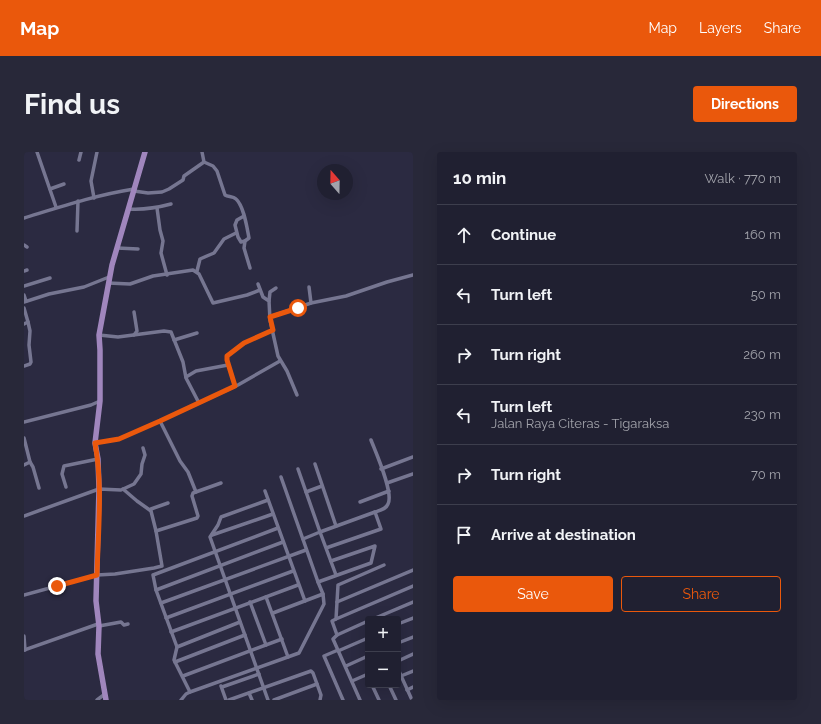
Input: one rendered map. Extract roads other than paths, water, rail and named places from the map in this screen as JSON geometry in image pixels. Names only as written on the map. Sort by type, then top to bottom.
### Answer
[{"type":"main road","points":[[106,697],[98,654],[96,601],[99,489],[98,459],[95,443],[100,401],[99,335],[105,307],[108,280],[145,152]]},
{"type":"street","points":[[37,152],[56,207]]},
{"type":"street","points":[[79,160],[81,152]]},
{"type":"street","points":[[94,198],[91,181],[97,152]]},
{"type":"street","points":[[202,152],[204,162],[215,169],[219,175],[225,195],[238,200],[244,216],[249,238],[245,241],[244,248],[250,268]]},
{"type":"street","points":[[24,218],[56,207],[134,190],[152,194],[169,189],[183,180],[184,176],[204,162]]},
{"type":"street","points":[[50,190],[64,184]]},
{"type":"street","points":[[78,202],[78,231]]},
{"type":"street","points":[[129,209],[142,210],[171,204]]},
{"type":"street","points":[[157,208],[163,241],[162,253],[167,275]]},
{"type":"street","points":[[244,216],[236,221],[235,225],[239,240],[241,242],[245,241]]},
{"type":"street","points":[[236,233],[224,239],[214,253],[200,259],[197,271],[213,303],[247,295],[260,290]]},
{"type":"street","points":[[117,248],[138,249]]},
{"type":"street","points":[[24,295],[25,302],[49,294],[84,287],[108,280],[130,284],[153,276],[197,271]]},
{"type":"street","points":[[270,317],[311,303],[346,296],[413,275]]},
{"type":"street","points":[[24,286],[50,278]]},
{"type":"street","points":[[258,284],[263,297],[269,301]]},
{"type":"street","points":[[309,287],[311,303]]},
{"type":"street","points":[[276,288],[270,292],[270,317],[280,361],[287,371],[297,395]]},
{"type":"street","points":[[24,308],[26,323],[30,331],[29,345],[31,362],[30,364],[24,366]]},
{"type":"street","points":[[134,312],[137,331],[134,335]]},
{"type":"street","points":[[235,386],[227,358],[244,343],[273,330]]},
{"type":"street","points":[[99,335],[118,337],[169,331],[183,362],[186,377],[200,403]]},
{"type":"street","points":[[174,340],[197,333]]},
{"type":"street","points":[[95,443],[119,439],[160,421],[235,386],[280,361]]},
{"type":"street","points":[[186,377],[196,371],[228,365]]},
{"type":"street","points":[[24,422],[100,401]]},
{"type":"street","points":[[160,421],[180,461],[188,472],[196,492]]},
{"type":"street","points":[[24,438],[39,488]]},
{"type":"street","points":[[303,539],[385,508],[389,503],[387,483],[371,440]]},
{"type":"street","points":[[24,516],[99,489],[123,489],[134,484],[141,474],[145,455],[143,448]]},
{"type":"street","points":[[381,469],[413,457]]},
{"type":"street","points":[[66,487],[62,474],[64,466],[98,459]]},
{"type":"street","points":[[24,465],[30,462]]},
{"type":"street","points":[[315,464],[336,526]]},
{"type":"street","points":[[298,469],[336,575]]},
{"type":"street","points":[[387,483],[413,474]]},
{"type":"street","points":[[181,700],[190,692],[299,652],[324,604],[323,594],[281,477]]},
{"type":"street","points":[[156,531],[197,518],[198,516],[192,496],[193,493],[220,483]]},
{"type":"street","points":[[306,492],[322,486]]},
{"type":"street","points":[[24,594],[97,575],[115,574],[162,566],[151,510],[123,489]]},
{"type":"street","points":[[265,491],[305,601]]},
{"type":"street","points":[[360,502],[389,491]]},
{"type":"street","points":[[268,500],[220,517],[218,525],[211,536],[214,551],[268,700]]},
{"type":"street","points":[[151,510],[168,503]]},
{"type":"street","points":[[326,548],[381,529],[375,512]]},
{"type":"street","points":[[211,536],[273,514]]},
{"type":"street","points":[[190,692],[174,660],[177,646],[156,590],[153,575],[278,528]]},
{"type":"street","points":[[156,590],[283,542]]},
{"type":"street","points":[[318,582],[371,563],[375,546],[331,561]]},
{"type":"street","points":[[161,603],[306,550]]},
{"type":"street","points":[[336,619],[338,585],[384,565]]},
{"type":"street","points":[[337,602],[413,570]]},
{"type":"street","points":[[166,618],[293,571]]},
{"type":"street","points":[[172,632],[298,585]]},
{"type":"street","points":[[337,635],[332,621],[413,586]]},
{"type":"street","points":[[273,613],[323,594]]},
{"type":"street","points":[[266,597],[288,657]]},
{"type":"street","points":[[250,602],[266,645]]},
{"type":"street","points":[[380,616],[413,602]]},
{"type":"street","points":[[401,623],[413,618]]},
{"type":"street","points":[[24,636],[25,650],[98,625],[121,622],[123,625],[128,624]]},
{"type":"street","points":[[177,646],[240,622]]},
{"type":"street","points":[[359,700],[346,666],[333,639],[337,635],[365,622]]},
{"type":"street","points":[[175,662],[245,635]]},
{"type":"street","points":[[401,642],[413,636]]},
{"type":"street","points":[[183,676],[282,639]]},
{"type":"street","points":[[344,700],[324,656],[365,639]]},
{"type":"street","points":[[401,659],[413,654]]},
{"type":"street","points":[[346,666],[365,657]]},
{"type":"street","points":[[220,681],[228,700],[311,671],[321,695],[320,700]]},
{"type":"street","points":[[412,700],[401,676],[413,671]]},
{"type":"street","points":[[222,687],[259,674]]},
{"type":"street","points":[[352,681],[365,675]]},
{"type":"street","points":[[274,700],[317,684]]},
{"type":"street","points":[[407,690],[413,687]]},
{"type":"street","points":[[373,688],[379,700]]},
{"type":"street","points":[[390,688],[396,700]]},
{"type":"street","points":[[249,693],[252,700]]},
{"type":"street","points":[[97,700],[106,697]]}]
